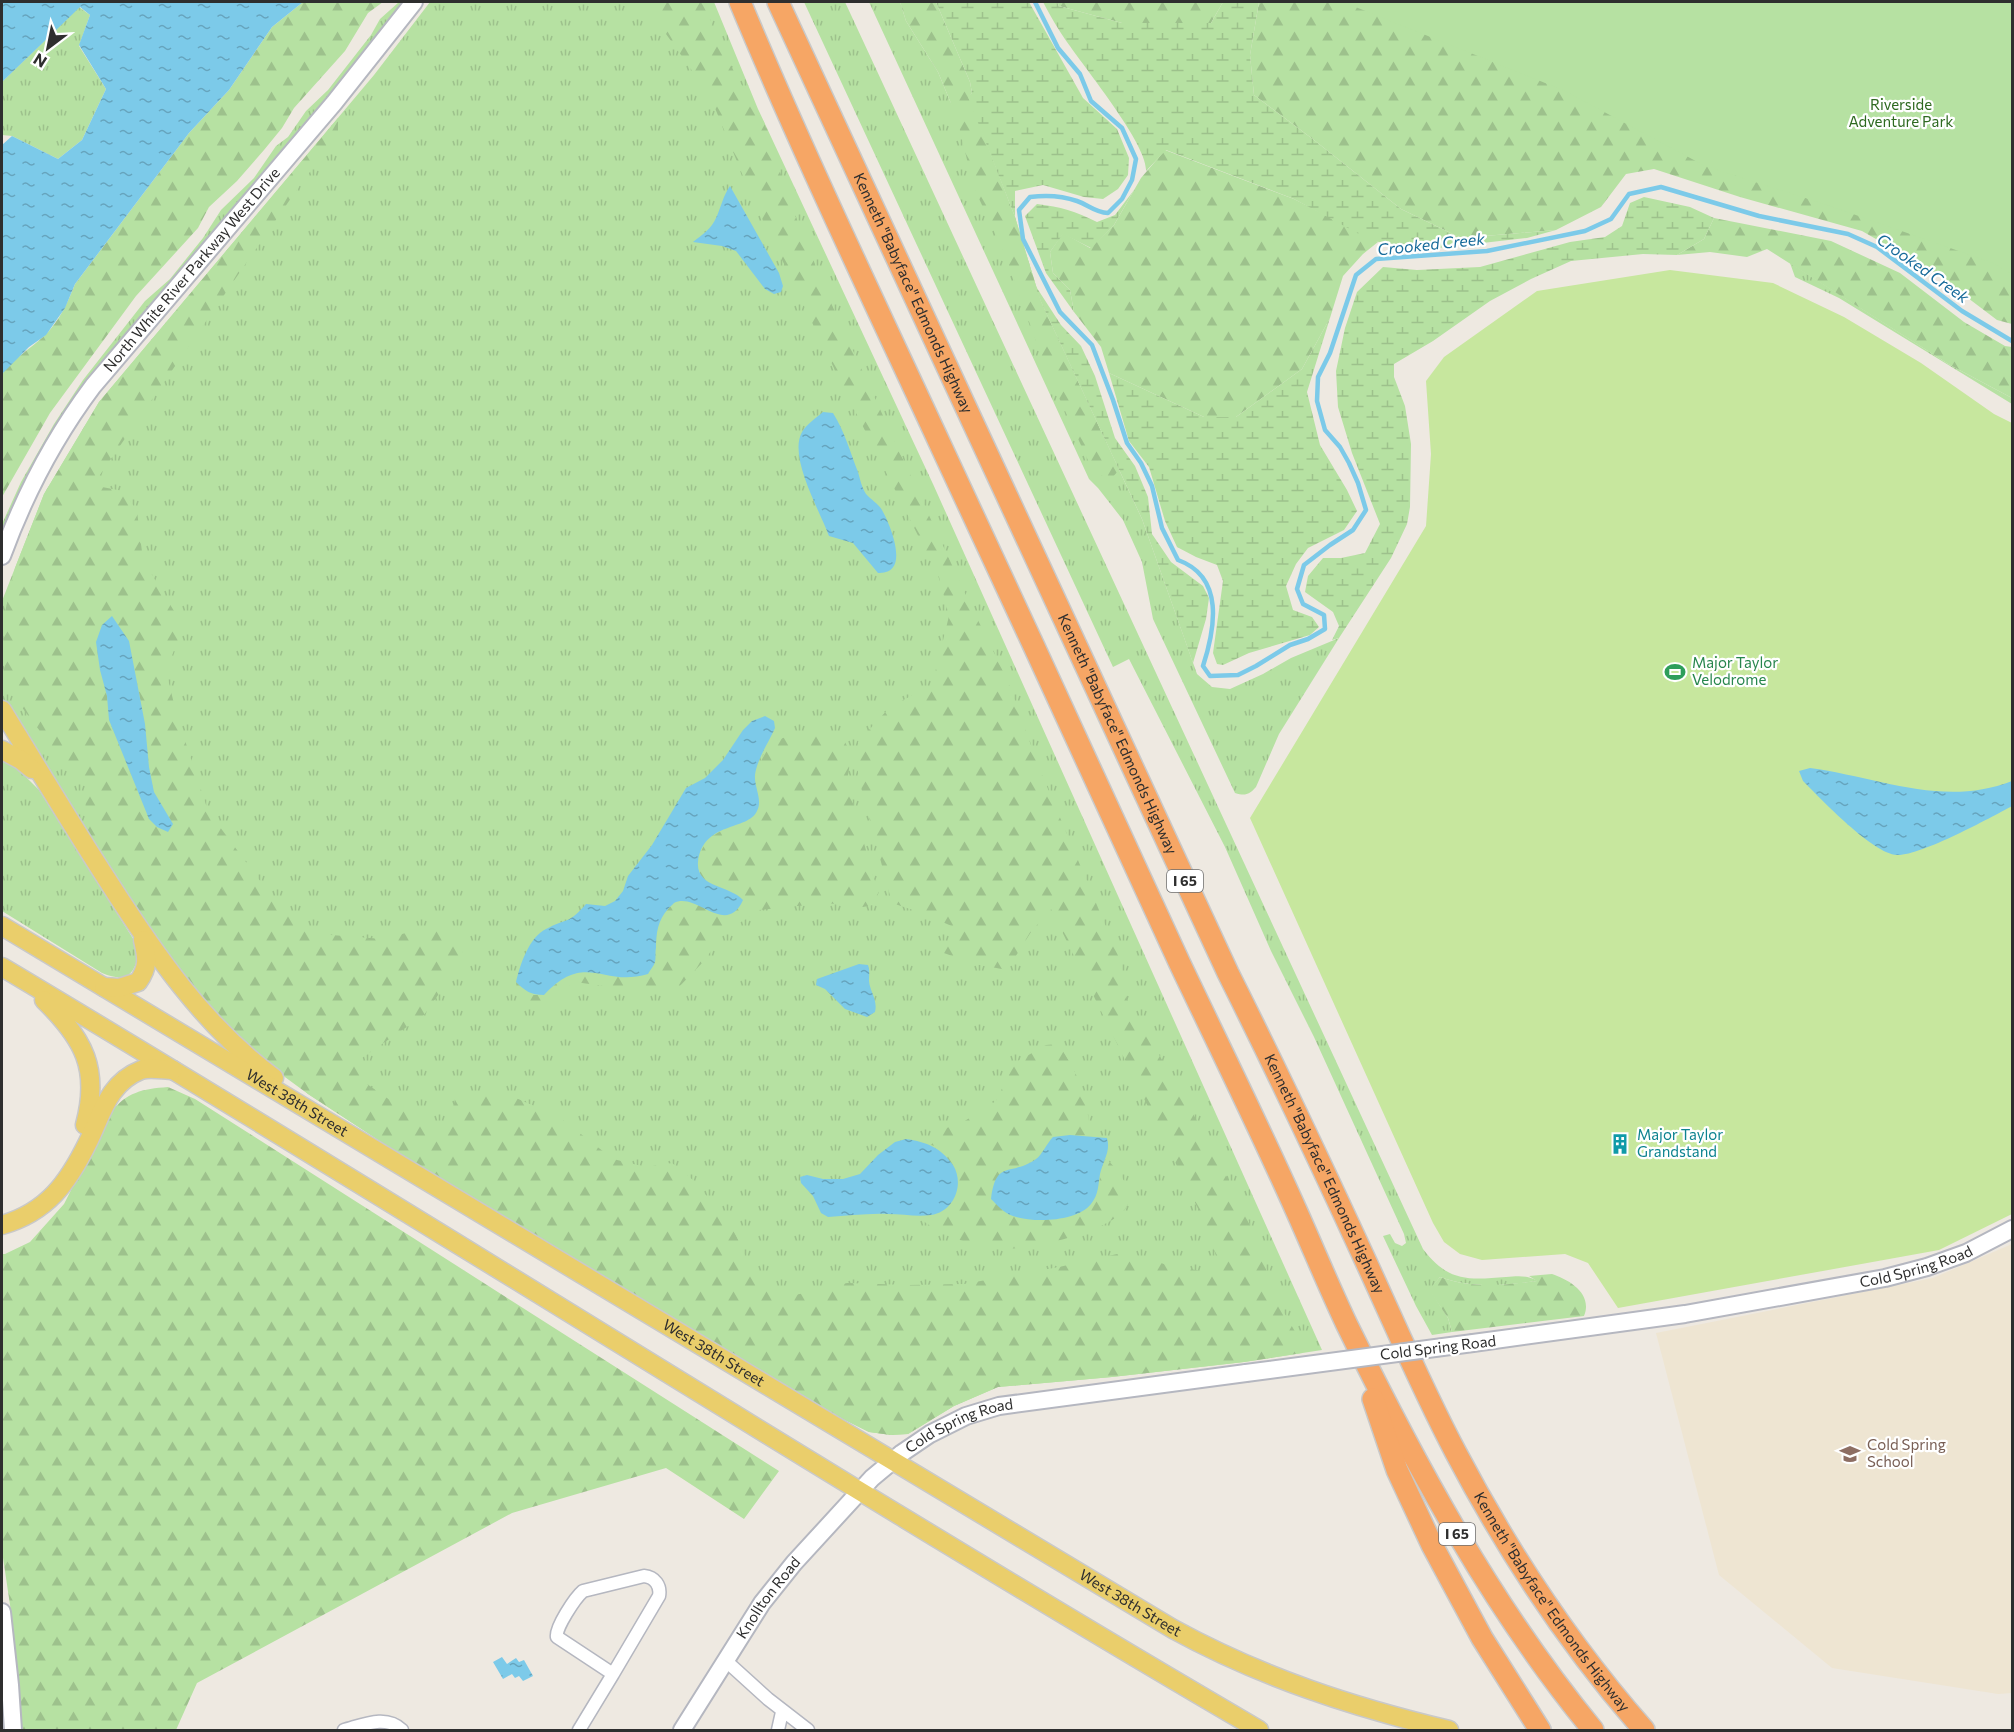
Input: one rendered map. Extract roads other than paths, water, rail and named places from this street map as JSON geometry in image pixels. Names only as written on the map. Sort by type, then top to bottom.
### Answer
[{"type":"highway","name":"I 65","points":[[740,2],[845,239],[1294,1204],[1346,1322],[1411,1451],[1466,1549],[1521,1636],[1593,1731]]},
{"type":"highway","name":"Kenneth \"Babyface\" Edmonds Highway","points":[[778,2],[1218,951],[1277,1070],[1446,1433],[1496,1524],[1555,1616],[1590,1665],[1644,1731]]},
{"type":"highway","points":[[1346,1322],[1397,1470],[1432,1545],[1482,1638],[1540,1731]]},
{"type":"main road","points":[[2,710],[40,776],[141,932],[184,990],[230,1040],[263,1070],[339,1127]]},
{"type":"main road","points":[[2,750],[21,760],[40,776]]},
{"type":"main road","name":"West 38th Street","points":[[2,926],[1164,1624],[1222,1655],[1273,1677],[1335,1700],[1449,1731]]},
{"type":"main road","points":[[104,987],[129,986],[138,982],[144,974],[147,959],[141,932]]},
{"type":"main road","points":[[2,967],[866,1485],[1259,1731]]},
{"type":"main road","points":[[26,982],[68,1024],[84,1050],[88,1065],[91,1103],[82,1140],[68,1177]]},
{"type":"main road","points":[[2,1225],[33,1213],[57,1192],[88,1141],[102,1107],[122,1081],[143,1069],[175,1070]]},
{"type":"street","name":"North White River Parkway West Drive","points":[[2,556],[35,479],[72,415],[93,386],[328,110],[414,2]]},
{"type":"street","name":"Cold Spring Road","points":[[866,1485],[892,1461],[942,1427],[966,1416],[999,1406],[1685,1314],[1885,1278],[1947,1260],[1990,1242],[2013,1229]]},
{"type":"street","name":"Knollton Road","points":[[682,1731],[754,1615],[777,1584],[866,1485]]},
{"type":"street","points":[[579,1731],[658,1596],[658,1585],[649,1577],[641,1576],[583,1591],[578,1595],[557,1630],[556,1635],[559,1639],[612,1674]]},
{"type":"street","points":[[2,1612],[13,1731]]},
{"type":"street","points":[[725,1660],[783,1712],[808,1731]]},
{"type":"street","points":[[778,1731],[783,1712]]},
{"type":"street","points":[[344,1731],[380,1721],[393,1724],[402,1731]]},
{"type":"water","points":[[2,2],[303,2],[272,27],[229,90],[189,133],[75,284],[65,308],[46,335],[29,347],[2,374],[2,145],[12,136],[58,159],[82,140],[106,89],[79,45],[90,15],[80,7],[2,82]]},
{"type":"water","points":[[730,186],[779,273],[783,286],[781,292],[774,294],[765,289],[736,251],[722,246],[693,242],[714,222]]},
{"type":"water","points":[[823,412],[833,413],[847,442],[865,492],[886,517],[896,548],[894,566],[888,572],[878,573],[853,543],[829,536],[813,499],[802,469],[799,443],[804,429]]},
{"type":"water","points":[[112,616],[129,641],[145,724],[154,792],[173,824],[168,832],[157,827],[149,819],[109,720],[107,696],[96,642],[102,625]]},
{"type":"water","points":[[765,716],[774,721],[775,728],[756,769],[755,780],[759,807],[745,822],[716,833],[708,840],[698,862],[702,877],[743,900],[736,911],[728,915],[719,914],[692,903],[683,901],[674,903],[665,913],[658,927],[655,962],[648,974],[618,977],[583,972],[559,982],[544,995],[532,993],[519,985],[516,982],[520,968],[535,938],[546,929],[571,918],[586,904],[605,906],[615,901],[623,891],[628,876],[652,845],[686,788],[705,778],[723,760],[743,730],[752,721]]},
{"type":"water","points":[[1810,768],[1936,791],[1961,792],[1987,789],[2012,781],[2012,806],[1938,843],[1908,854],[1897,855],[1875,846],[1861,836],[1803,781],[1799,771]]},
{"type":"water","points":[[859,964],[868,965],[869,981],[875,1004],[875,1012],[867,1017],[845,1009],[825,989],[816,985],[817,979]]},
{"type":"water","points":[[1070,1135],[1107,1138],[1108,1143],[1097,1193],[1091,1204],[1084,1210],[1065,1218],[1032,1220],[1010,1215],[991,1199],[993,1186],[1001,1173],[1036,1159],[1053,1137]]},
{"type":"water","points":[[906,1139],[927,1144],[938,1150],[953,1165],[958,1180],[955,1196],[946,1209],[939,1213],[926,1216],[873,1214],[828,1217],[821,1213],[813,1196],[801,1183],[800,1177],[807,1175],[823,1179],[843,1179],[860,1174],[878,1155],[895,1142]]},
{"type":"water","points":[[502,1657],[507,1664],[516,1658],[519,1662],[524,1660],[533,1676],[523,1681],[519,1676],[515,1678],[512,1674],[503,1679],[493,1662]]},
{"type":"waterway","name":"Crooked Creek","points":[[1035,2],[1058,48],[1080,74],[1091,101],[1122,128],[1136,159],[1132,180],[1122,199],[1108,213],[1066,198],[1030,197],[1019,210],[1023,239],[1060,312],[1092,345],[1127,443],[1141,463],[1152,486],[1162,528],[1178,560],[1193,568],[1210,591],[1213,621],[1203,666],[1210,676],[1238,675],[1290,645],[1308,639],[1325,629],[1324,615],[1303,604],[1297,589],[1304,565],[1353,530],[1366,510],[1349,463],[1340,447],[1325,430],[1317,401],[1318,377],[1330,353],[1356,275],[1376,259],[1487,251],[1585,231],[1611,219],[1629,194],[1661,187],[1759,216],[1848,234],[1877,247],[1962,311],[2012,341]]},
{"type":"place","name":"Major Taylor Velodrome","points":[[1675,672]]},
{"type":"place","name":"Major Taylor Grandstand","points":[[1620,1144]]},
{"type":"place","name":"Cold Spring School","points":[[1850,1454]]},
{"type":"park label","name":"Riverside Adventure Park","points":[[1901,114]]}]
